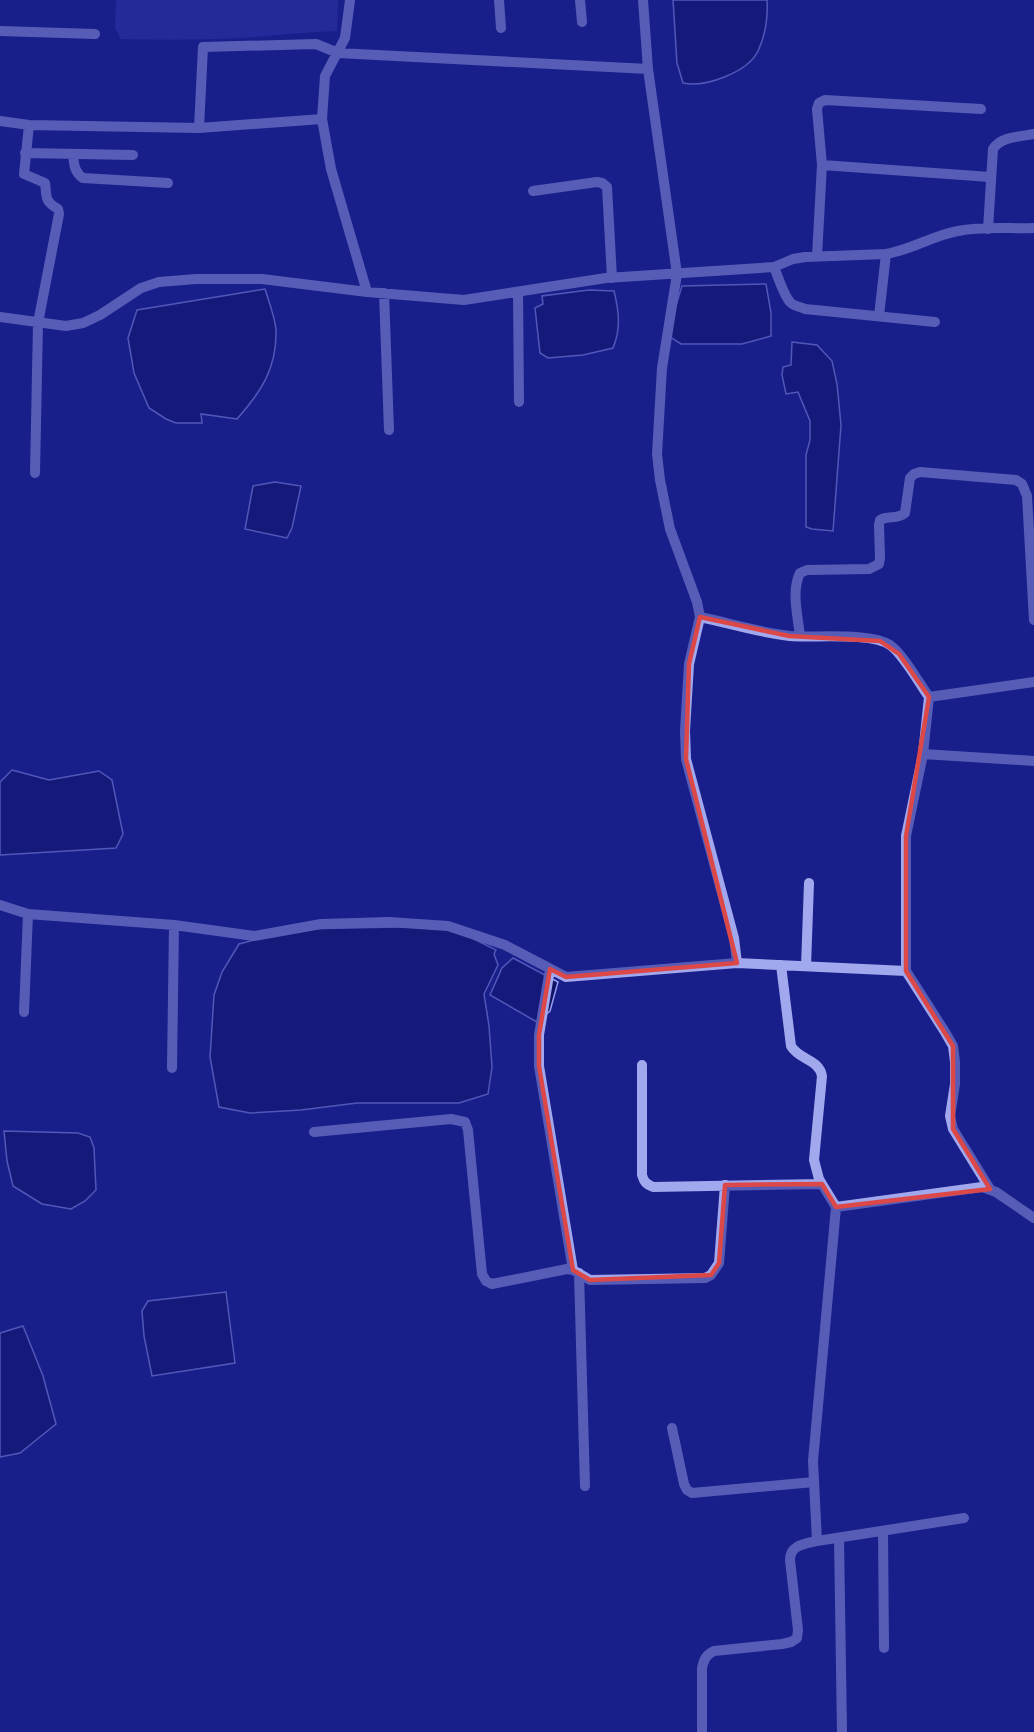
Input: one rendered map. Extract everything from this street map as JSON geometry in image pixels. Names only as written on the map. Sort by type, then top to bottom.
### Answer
[{"type":"street","points":[[350,0],[345,38],[326,76],[322,119],[332,169],[367,292]]},
{"type":"street","points":[[499,0],[501,28]]},
{"type":"street","points":[[580,0],[582,22]]},
{"type":"street","points":[[644,0],[648,69],[676,274],[662,368],[657,454],[670,529],[697,602],[700,617],[689,664],[685,731],[686,759],[734,938],[737,963]]},
{"type":"street","points":[[0,31],[95,34]]},
{"type":"street","points":[[199,128],[203,47],[316,44],[338,53],[648,69]]},
{"type":"street","points":[[817,256],[822,165],[817,109],[819,102],[825,100],[981,109]]},
{"type":"street","points":[[0,121],[28,125],[199,128],[322,119]]},
{"type":"street","points":[[28,125],[24,174],[45,183],[46,199],[58,209],[59,213],[38,323],[35,472]]},
{"type":"street","points":[[988,229],[991,156],[996,144],[1004,139],[1034,134]]},
{"type":"street","points":[[25,153],[133,155]]},
{"type":"street","points":[[73,154],[77,175],[83,178],[168,183]]},
{"type":"street","points":[[822,165],[990,177]]},
{"type":"street","points":[[533,191],[597,182],[607,187],[612,278]]},
{"type":"street","points":[[0,317],[66,326],[100,315],[141,288],[159,282],[196,279],[262,279],[384,294],[464,300],[612,278],[774,267],[793,259],[817,256],[886,254],[898,252],[956,231],[1034,228]]},
{"type":"street","points":[[879,316],[886,254]]},
{"type":"street","points":[[774,267],[790,303],[805,309],[935,322]]},
{"type":"street","points":[[518,292],[519,402]]},
{"type":"street","points":[[384,294],[389,430]]},
{"type":"street","points":[[800,636],[795,588],[800,573],[807,570],[869,568],[879,564],[880,520],[886,517],[901,517],[905,513],[910,478],[920,472],[1016,480],[1022,484],[1027,496],[1034,620]]},
{"type":"street","points":[[700,617],[780,634],[866,638],[880,641],[891,646],[929,697],[923,754],[906,836],[906,971],[953,1046],[955,1084],[950,1116],[953,1129],[990,1189],[1034,1218]]},
{"type":"street","points":[[929,697],[1034,682]]},
{"type":"street","points":[[923,754],[1034,761]]},
{"type":"street","points":[[806,966],[809,884]]},
{"type":"street","points":[[0,905],[28,914],[174,925],[254,936],[321,924],[389,922],[448,926],[505,945],[566,977],[737,963],[906,971]]},
{"type":"street","points":[[24,1012],[28,914]]},
{"type":"street","points":[[172,1068],[174,925]]},
{"type":"street","points":[[781,965],[791,1046],[794,1052],[821,1070],[814,1160],[815,1169],[822,1184],[836,1207],[813,1461],[817,1541]]},
{"type":"street","points":[[550,969],[539,1035],[539,1066],[576,1272],[585,1486]]},
{"type":"street","points":[[642,1065],[643,1180],[646,1185],[653,1187],[822,1184]]},
{"type":"street","points":[[314,1132],[451,1119],[465,1122],[468,1130],[482,1274],[486,1281],[492,1284],[567,1269],[590,1280],[705,1278],[711,1275],[719,1263],[726,1185]]},
{"type":"street","points":[[836,1207],[982,1188],[990,1189]]},
{"type":"street","points":[[672,1428],[684,1484],[692,1493],[814,1482]]},
{"type":"street","points":[[702,1732],[702,1668],[708,1654],[714,1651],[782,1644],[797,1638],[790,1553],[795,1548],[817,1541],[964,1518]]},
{"type":"street","points":[[883,1531],[884,1648]]},
{"type":"street","points":[[839,1538],[842,1732]]},
{"type":"highlighted area","points":[[700,617],[789,636],[880,641],[899,654],[929,697],[906,836],[906,971],[953,1046],[953,1129],[990,1189],[836,1207],[822,1184],[725,1185],[719,1263],[711,1275],[590,1280],[573,1270],[539,1066],[539,1035],[550,969],[566,977],[737,963],[686,759],[689,664]]},
{"type":"shaded area","points":[[116,0],[338,0],[337,31],[226,39],[121,39],[115,28]]},
{"type":"shaded area","points":[[673,0],[767,0],[766,26],[753,59],[736,72],[714,81],[683,83],[677,63]]},
{"type":"shaded area","points":[[766,284],[771,313],[771,336],[742,344],[681,344],[667,335],[682,286]]},
{"type":"shaded area","points":[[265,289],[276,330],[274,356],[266,379],[237,419],[201,414],[202,423],[176,423],[149,408],[134,373],[128,338],[137,310]]},
{"type":"shaded area","points":[[589,290],[614,291],[618,320],[613,348],[583,355],[548,358],[540,353],[535,308],[543,304],[542,296]]},
{"type":"shaded area","points":[[792,342],[817,345],[832,361],[837,384],[841,425],[833,531],[806,527],[806,455],[810,440],[810,421],[798,392],[786,394],[782,375],[783,367],[791,365]]},
{"type":"shaded area","points":[[275,482],[301,486],[292,528],[287,538],[245,529],[253,486]]},
{"type":"shaded area","points":[[12,770],[49,780],[99,771],[112,780],[123,834],[116,848],[0,855],[0,782]]},
{"type":"shaded area","points":[[448,926],[496,950],[494,954],[498,965],[484,994],[492,1067],[488,1094],[459,1103],[357,1103],[250,1113],[219,1107],[210,1057],[214,995],[222,972],[239,944],[296,929]]},
{"type":"shaded area","points":[[513,958],[558,982],[550,1011],[537,1022],[490,995],[502,968]]},
{"type":"shaded area","points":[[4,1131],[78,1133],[90,1137],[94,1148],[96,1190],[85,1201],[71,1209],[42,1204],[13,1186],[7,1161]]},
{"type":"shaded area","points":[[226,1292],[235,1363],[152,1376],[144,1336],[142,1311],[148,1301]]},
{"type":"shaded area","points":[[23,1326],[43,1376],[56,1424],[20,1453],[0,1457],[0,1333]]}]
